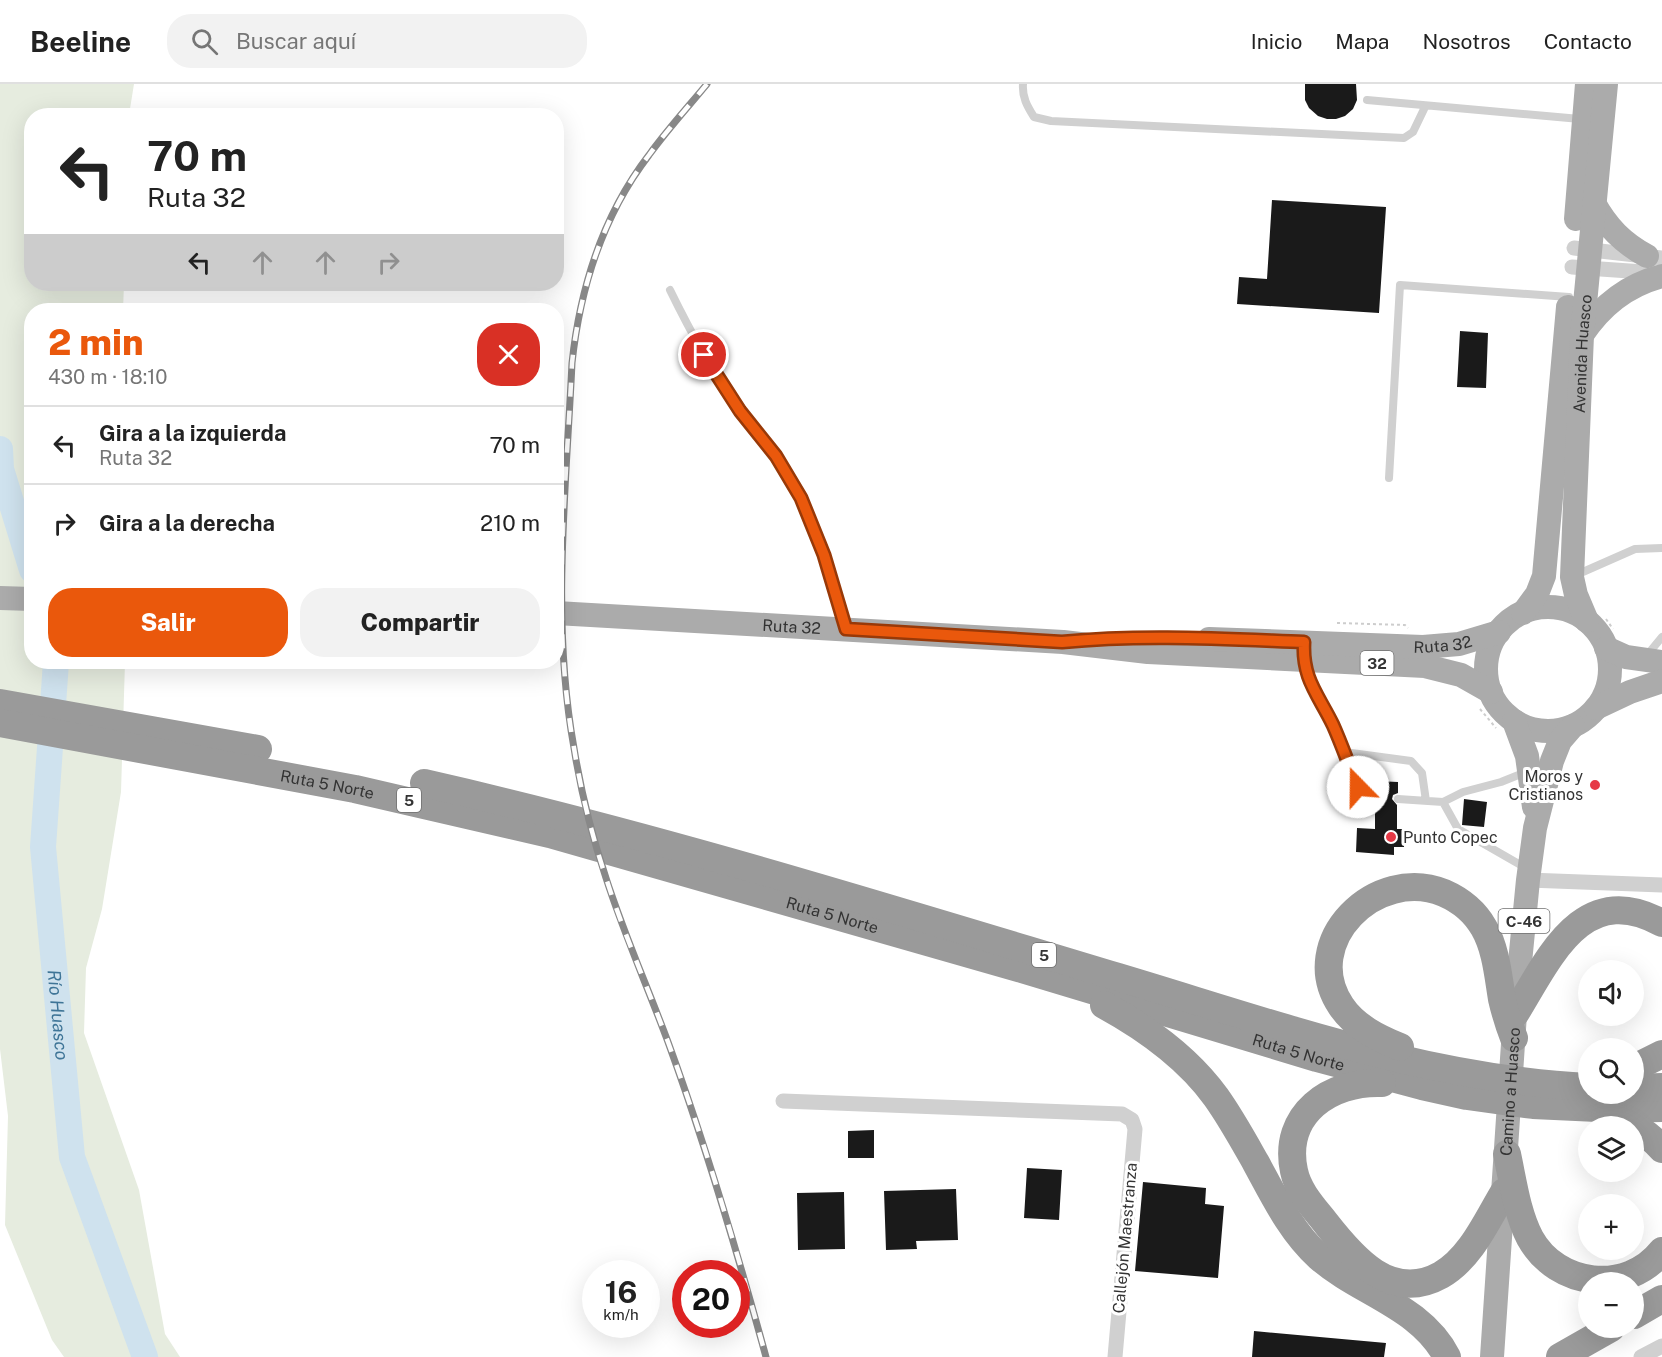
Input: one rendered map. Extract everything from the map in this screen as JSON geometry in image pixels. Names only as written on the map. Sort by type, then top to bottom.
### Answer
[{"type":"highway","name":"Ruta 5 Norte","points":[[0,703],[267,761],[412,801],[548,823],[940,924],[1464,1080],[1578,1097]]},
{"type":"highway","name":"Ruta 5 Norte","points":[[0,723],[267,761]]},
{"type":"highway","name":"Ruta 5 Norte","points":[[637,847],[1022,969],[1317,1058],[1422,1086],[1464,1080]]},
{"type":"highway","points":[[1464,1080],[1371,1033],[1350,1016],[1336,996],[1330,974],[1331,952],[1339,932],[1361,904],[1379,894],[1402,887],[1432,889],[1458,900],[1475,915],[1484,927],[1493,949],[1503,1001],[1514,1026]]},
{"type":"highway","points":[[1514,1026],[1552,953],[1569,932],[1579,924],[1601,914],[1626,912],[1650,917],[1662,923]]},
{"type":"highway","points":[[1022,969],[1121,1014],[1173,1050],[1215,1095],[1239,1132],[1284,1213],[1308,1246],[1332,1267],[1418,1321],[1434,1337],[1447,1357]]},
{"type":"highway","points":[[1644,1063],[1662,1054]]},
{"type":"highway","points":[[1542,1091],[1578,1081]]},
{"type":"highway","points":[[1422,1086],[1379,1083],[1348,1086],[1330,1093],[1311,1107],[1299,1126],[1293,1149],[1294,1172],[1310,1203],[1341,1243],[1364,1266],[1388,1280],[1418,1284],[1439,1276],[1462,1257],[1504,1192]]},
{"type":"highway","points":[[1644,1088],[1662,1087]]},
{"type":"highway","points":[[1593,1104],[1627,1122],[1647,1135],[1662,1149]]},
{"type":"highway","name":"Ruta 5 Norte","points":[[1630,1104],[1662,1108]]},
{"type":"highway","points":[[1507,1154],[1518,1205],[1530,1239],[1544,1257],[1563,1271],[1584,1279],[1619,1278],[1640,1270],[1662,1251]]},
{"type":"highway","points":[[1644,1309],[1662,1299]]},
{"type":"highway","points":[[1560,1357],[1593,1338]]},
{"type":"main road","name":"Avenida Huasco","points":[[1523,613],[1536,594],[1544,576],[1569,297],[1594,203],[1593,121],[1587,84]]},
{"type":"main road","name":"Avenida Huasco","points":[[1594,618],[1576,596],[1572,577],[1582,335],[1580,258],[1593,121],[1606,84]]},
{"type":"main road","points":[[1582,335],[1597,315],[1615,298],[1636,286],[1658,266],[1619,237],[1609,227],[1594,203]]},
{"type":"main road","points":[[0,598],[24,599]]},
{"type":"main road","name":"32","points":[[1499,632],[1523,613],[1545,607],[1594,618]]},
{"type":"main road","name":"Ruta 32","points":[[564,613],[1062,642],[1153,637],[1304,651],[1432,667],[1461,675],[1485,700]]},
{"type":"main road","points":[[1594,618],[1595,629],[1612,642],[1618,655],[1652,661]]},
{"type":"main road","points":[[1485,700],[1488,655],[1499,632]]},
{"type":"main road","name":"Ruta 32","points":[[1304,651],[1438,647],[1459,644],[1499,632]]},
{"type":"main road","points":[[1596,708],[1609,679],[1612,642]]},
{"type":"main road","points":[[1506,725],[1549,731],[1573,726],[1596,708],[1630,692],[1662,681]]},
{"type":"main road","name":"32","points":[[1485,700],[1497,703],[1506,725]]},
{"type":"main road","name":"Camino a Huasco","points":[[1506,725],[1527,756],[1535,828]]},
{"type":"main road","name":"Camino a Huasco","points":[[1491,1357],[1507,1154],[1514,1026],[1535,828],[1552,761],[1560,741],[1573,726]]},
{"type":"street","points":[[1580,258],[1658,266]]},
{"type":"street","points":[[1580,258],[1658,266]]},
{"type":"street","points":[[1529,875],[1662,885]]},
{"type":"street","name":"Callejón Maestranza","points":[[783,1101],[1122,1114],[1132,1120],[1135,1129],[1115,1357]]},
{"type":"street","points":[[1641,1357],[1662,1346]]},
{"type":"lane","points":[[1023,84],[1026,106],[1034,117],[1051,121],[1404,138],[1413,132],[1425,106]]},
{"type":"lane","points":[[1367,100],[1593,121]]},
{"type":"lane","points":[[1389,478],[1400,285],[1569,297]]},
{"type":"lane","points":[[670,290],[723,387],[776,456],[801,498],[824,555],[846,629]]},
{"type":"lane","points":[[1572,577],[1635,549],[1662,548]]},
{"type":"lane","points":[[1652,661],[1662,637]]},
{"type":"lane","points":[[1304,651],[1314,692],[1333,725],[1360,791],[1376,798]]},
{"type":"lane","points":[[1344,752],[1411,761],[1422,773],[1426,801]]},
{"type":"lane","points":[[1398,799],[1443,802],[1463,792],[1501,782],[1530,771]]},
{"type":"lane","points":[[1443,802],[1458,829],[1529,875]]},
{"type":"path","points":[[1594,618],[1612,642]]},
{"type":"path","points":[[1485,700],[1506,725]]},
{"type":"shaded area","points":[[0,84],[134,84],[130,108],[24,108],[24,291],[124,291],[123,303],[24,303],[24,669],[125,669],[121,792],[102,909],[86,968],[84,1033],[139,1190],[165,1334],[180,1357],[64,1357],[52,1340],[5,1225],[8,1116],[0,1049]]},
{"type":"building","points":[[1305,84],[1356,84],[1357,100],[1353,109],[1345,116],[1327,119],[1318,116],[1309,108],[1305,100]]},
{"type":"building","points":[[1272,200],[1386,207],[1379,313],[1237,304],[1239,277],[1267,279]]},
{"type":"building","points":[[1460,331],[1488,333],[1486,388],[1457,387]]},
{"type":"building","points":[[1376,781],[1398,782],[1398,793],[1393,795],[1392,799],[1397,805],[1397,829],[1405,829],[1404,847],[1394,847],[1394,855],[1356,852],[1357,828],[1375,829],[1375,804],[1380,802],[1382,797],[1376,792]]},
{"type":"building","points":[[1464,799],[1487,802],[1484,827],[1462,825]]},
{"type":"building","points":[[874,1130],[874,1158],[848,1158],[848,1131]]},
{"type":"building","points":[[1027,1168],[1062,1170],[1059,1220],[1024,1218]]},
{"type":"building","points":[[1143,1182],[1206,1188],[1205,1204],[1224,1206],[1218,1278],[1135,1271]]},
{"type":"building","points":[[956,1189],[958,1240],[916,1241],[917,1249],[886,1250],[884,1191]]},
{"type":"building","points":[[844,1192],[845,1249],[798,1250],[797,1193]]},
{"type":"building","points":[[1254,1331],[1386,1343],[1384,1357],[1252,1357]]},
{"type":"waterway","name":"Río Huasco","points":[[0,449],[1,469],[24,544]]},
{"type":"waterway","name":"Río Huasco","points":[[56,669],[43,847],[72,1157],[145,1357]]},
{"type":"railway","points":[[564,508],[572,363],[581,307],[596,253],[619,202],[633,178],[707,84]]},
{"type":"railway","points":[[564,664],[574,748],[596,846],[620,920],[668,1042],[708,1159],[766,1357]]},
{"type":"place","name":"Moros y Cristianos","points":[[1595,785]]},
{"type":"place","name":"Punto Copec","points":[[1391,837]]},
{"type":"route","points":[[704,355],[740,411],[790,476],[811,520],[824,555],[846,629],[1062,642],[1153,637],[1304,642],[1303,660],[1308,679],[1333,725],[1358,787]]}]
